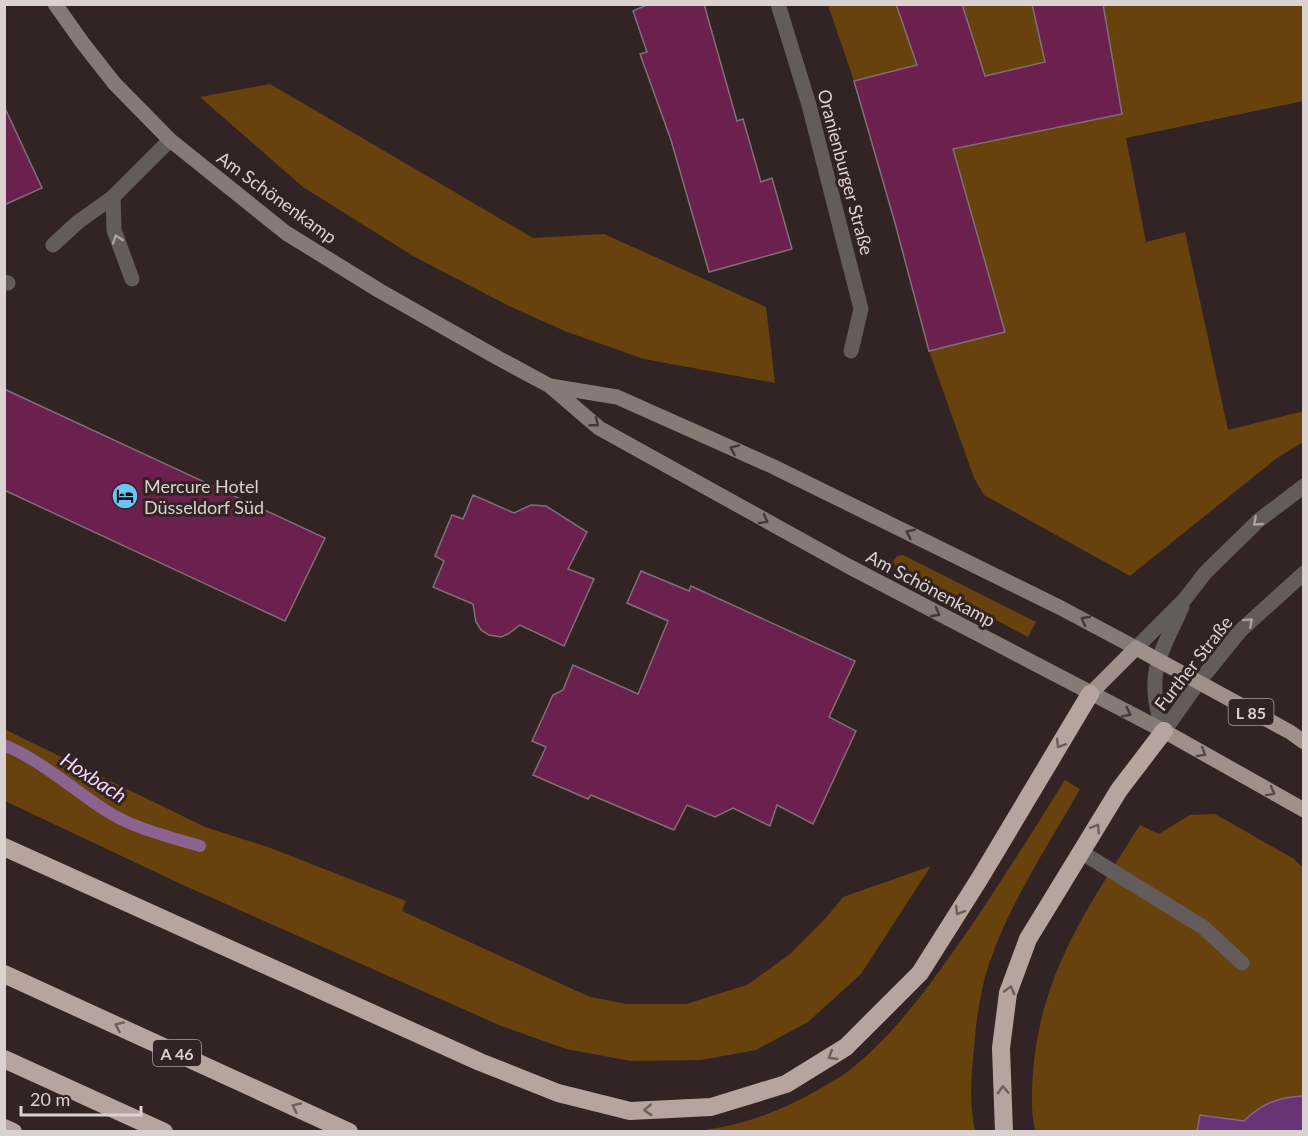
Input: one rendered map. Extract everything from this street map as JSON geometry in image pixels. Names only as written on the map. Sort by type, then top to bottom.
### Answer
[{"type":"highway","points":[[4,847],[480,1062],[558,1093],[630,1111],[711,1107],[786,1084],[846,1047],[920,973],[1090,694]]},
{"type":"highway","points":[[1004,1131],[1001,1048],[1008,993],[1028,939],[1119,790],[1164,731]]},
{"type":"highway","name":"A 46","points":[[4,974],[349,1131]]},
{"type":"highway","points":[[4,1059],[164,1131]]},
{"type":"highway","points":[[4,1128],[13,1131]]},
{"type":"main road","name":"Am Schönenkamp","points":[[56,4],[82,42],[114,82],[170,140],[286,232],[380,291],[550,386],[599,428],[848,566],[1164,731],[1304,810]]},
{"type":"main road","name":"Am Schönenkamp","points":[[550,386],[617,398],[774,467],[1061,608],[1158,659],[1304,742]]},
{"type":"main road","name":"Further Straße","points":[[1090,694],[1136,648]]},
{"type":"street","name":"Oranienburger Straße","points":[[778,4],[809,105],[861,309],[850,351]]},
{"type":"street","points":[[52,244],[113,197],[170,140]]},
{"type":"street","points":[[113,197],[114,230],[132,279]]},
{"type":"street","name":"Further Straße","points":[[1136,648],[1185,599],[1205,573],[1258,521],[1304,486]]},
{"type":"street","name":"Further Straße","points":[[1164,731],[1198,683],[1240,631],[1304,573]]},
{"type":"street","name":"Further Straße","points":[[1164,731],[1156,708],[1154,685],[1158,659],[1185,599]]},
{"type":"street","points":[[1081,852],[1203,927],[1242,963]]},
{"type":"shaded area","points":[[828,5],[1303,5],[1303,101],[1126,138],[1146,242],[1185,232],[1228,430],[1304,411],[1303,442],[1277,458],[1130,576],[984,495],[974,478],[929,351],[1005,332],[945,159],[854,81]]},
{"type":"shaded area","points":[[270,84],[533,238],[604,234],[766,307],[775,383],[644,359],[567,332],[507,305],[413,256],[303,187],[200,97]]},
{"type":"shaded area","points":[[903,555],[1036,622],[1028,637],[896,567],[893,561],[897,556]]},
{"type":"shaded area","points":[[4,729],[205,827],[268,847],[406,901],[402,911],[590,997],[627,1004],[686,1004],[747,985],[790,954],[843,897],[931,866],[861,974],[808,1022],[756,1050],[701,1060],[631,1061],[566,1049],[499,1025],[183,885],[5,801]]},
{"type":"shaded area","points":[[1065,780],[1080,789],[1030,875],[1008,919],[989,964],[983,985],[971,1080],[975,1131],[696,1131],[748,1121],[781,1109],[840,1077],[867,1055],[908,1012],[943,966]]},
{"type":"shaded area","points":[[1215,814],[1294,859],[1303,868],[1303,1131],[1036,1132],[1032,1094],[1038,1036],[1057,972],[1085,913],[1140,825],[1159,834],[1190,815]]},
{"type":"shaded area","points":[[1303,1096],[1303,1131],[1197,1131],[1200,1115],[1244,1121],[1257,1110],[1271,1103]]},
{"type":"building","points":[[649,4],[704,4],[737,121],[743,119],[761,182],[772,178],[792,249],[709,272],[671,140],[640,54],[647,52],[633,11]]},
{"type":"building","points":[[896,4],[962,4],[985,76],[1045,62],[1032,4],[1103,4],[1122,114],[953,149],[1005,332],[929,351],[854,81],[917,65]]},
{"type":"building","points":[[4,106],[42,188],[4,205]]},
{"type":"building","points":[[4,389],[325,538],[285,621],[4,490]]},
{"type":"building","points":[[473,495],[514,513],[531,505],[546,506],[587,532],[568,569],[594,579],[564,646],[520,625],[501,637],[489,635],[481,630],[476,622],[473,604],[433,587],[444,561],[435,556],[452,515],[463,519]]},
{"type":"building","points":[[641,571],[689,591],[691,586],[855,661],[829,717],[856,731],[813,824],[777,805],[770,826],[733,808],[715,817],[687,805],[674,830],[591,795],[588,799],[533,775],[546,747],[532,741],[553,695],[563,690],[573,665],[638,694],[668,621],[627,603]]},
{"type":"waterway","name":"Hoxbach","points":[[4,745],[44,767],[92,802],[127,822],[200,846]]},
{"type":"place","name":"Mercure Hotel Düsseldorf Süd","points":[[125,496]]}]
